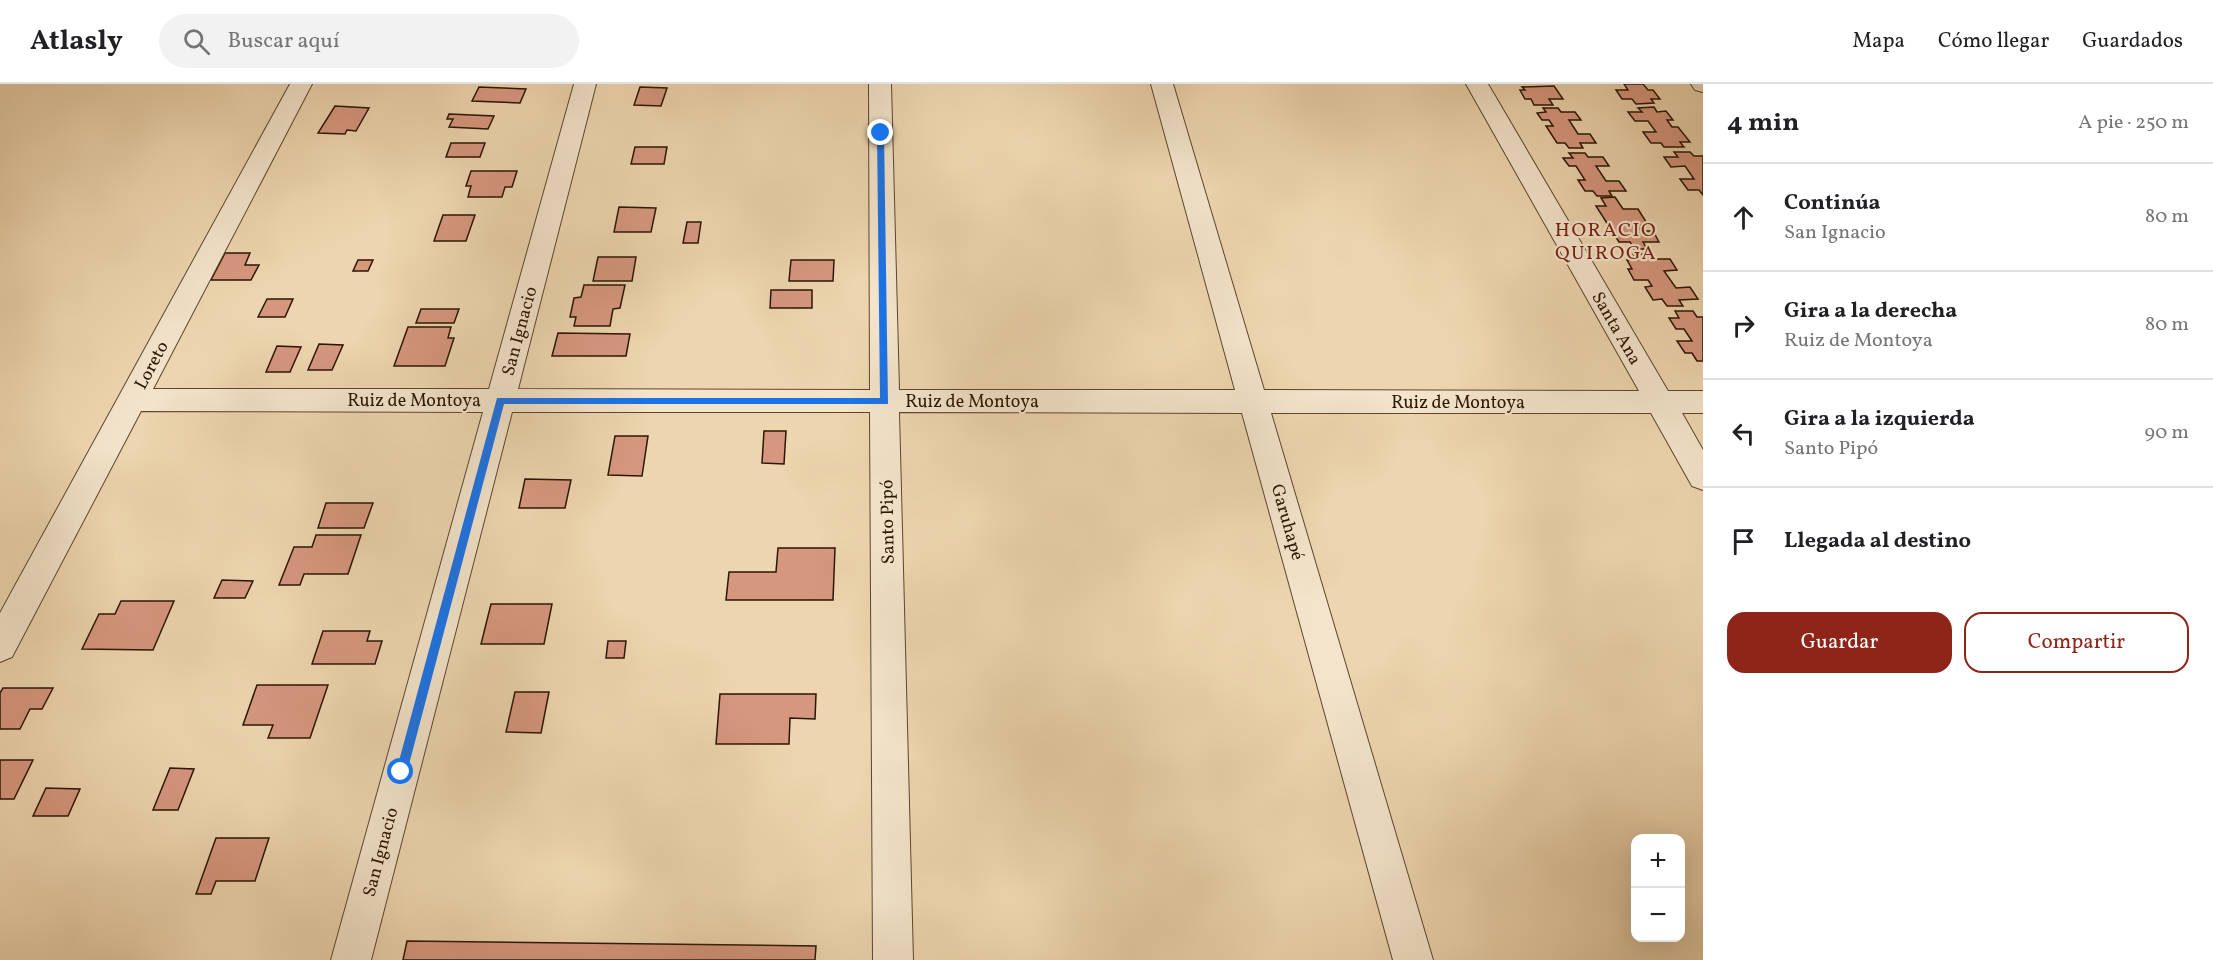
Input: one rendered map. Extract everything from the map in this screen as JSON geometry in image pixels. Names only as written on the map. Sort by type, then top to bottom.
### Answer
[{"type":"street","name":"Loreto","points":[[0,645],[301,84]]},
{"type":"street","name":"San Ignacio","points":[[351,960],[585,84]]},
{"type":"street","name":"Santo Pipó","points":[[880,84],[893,960]]},
{"type":"street","name":"Garuhapé","points":[[1162,84],[1413,960]]},
{"type":"street","name":"Santa Ana","points":[[1477,84],[1703,477]]},
{"type":"street","name":"Ruiz de Montoya","points":[[132,399],[1703,402]]},
{"type":"building","points":[[1624,84],[1643,84],[1648,90],[1653,90],[1660,99],[1651,99],[1654,103],[1636,104],[1632,99],[1622,99],[1616,90],[1628,90]]},
{"type":"building","points":[[1554,86],[1563,99],[1549,99],[1553,105],[1534,105],[1531,99],[1525,99],[1520,90],[1525,90],[1522,87]]},
{"type":"building","points":[[479,87],[526,89],[520,103],[472,101]]},
{"type":"building","points":[[640,87],[667,88],[661,106],[634,105]]},
{"type":"building","points":[[335,106],[369,108],[356,131],[347,130],[345,134],[318,133]]},
{"type":"building","points":[[1654,107],[1657,112],[1666,111],[1673,120],[1667,120],[1672,127],[1678,127],[1690,142],[1680,142],[1684,147],[1664,147],[1661,143],[1651,143],[1643,132],[1656,132],[1648,121],[1635,121],[1628,112],[1642,112],[1638,108]]},
{"type":"building","points":[[1543,108],[1558,108],[1561,112],[1575,112],[1581,120],[1569,120],[1578,134],[1590,134],[1596,143],[1580,143],[1583,148],[1569,148],[1565,143],[1557,143],[1546,126],[1553,126],[1549,120],[1542,120],[1537,113],[1546,112]]},
{"type":"building","points":[[449,114],[494,116],[488,129],[449,127],[453,119],[447,119]]},
{"type":"building","points":[[451,143],[485,143],[480,157],[446,157]]},
{"type":"building","points":[[635,147],[667,147],[664,164],[631,164]]},
{"type":"building","points":[[1674,152],[1690,152],[1694,156],[1703,156],[1703,195],[1699,190],[1688,190],[1680,179],[1694,179],[1685,166],[1671,167],[1664,157],[1678,157]]},
{"type":"building","points":[[1569,153],[1585,153],[1588,157],[1603,157],[1609,166],[1596,166],[1606,181],[1619,181],[1626,191],[1609,191],[1612,196],[1597,196],[1593,191],[1585,191],[1578,180],[1585,180],[1576,166],[1569,166],[1563,158],[1573,158]]},
{"type":"building","points":[[471,171],[517,171],[512,187],[505,187],[502,197],[468,197],[471,186],[466,186]]},
{"type":"building","points":[[1615,197],[1623,209],[1638,209],[1648,225],[1637,225],[1641,231],[1653,231],[1659,242],[1643,242],[1647,249],[1634,249],[1630,242],[1619,242],[1596,206],[1606,206],[1601,198]]},
{"type":"building","points":[[619,207],[656,208],[651,232],[614,232]]},
{"type":"building","points":[[443,215],[475,215],[466,241],[434,241]]},
{"type":"building","points":[[687,222],[701,222],[698,243],[683,243]]},
{"type":"building","points":[[225,253],[250,253],[245,265],[259,265],[251,280],[211,280]]},
{"type":"building","points":[[1633,254],[1651,254],[1654,259],[1670,259],[1677,270],[1664,271],[1676,288],[1690,287],[1698,299],[1679,300],[1683,306],[1667,306],[1662,299],[1653,300],[1645,287],[1652,286],[1648,280],[1634,280],[1628,269],[1632,269],[1627,260],[1637,260]]},
{"type":"building","points":[[598,257],[636,257],[632,281],[593,281]]},
{"type":"building","points":[[358,260],[373,260],[368,271],[353,271]]},
{"type":"building","points":[[791,260],[834,260],[833,281],[789,281]]},
{"type":"building","points":[[584,285],[625,285],[620,308],[613,309],[610,326],[574,326],[576,317],[570,317],[574,298],[581,297]]},
{"type":"building","points":[[771,290],[812,290],[812,308],[770,308]]},
{"type":"building","points":[[267,299],[293,299],[285,317],[258,317]]},
{"type":"building","points":[[421,309],[459,309],[454,323],[416,323]]},
{"type":"building","points":[[1675,311],[1693,311],[1697,317],[1703,317],[1703,361],[1697,361],[1692,353],[1685,353],[1677,341],[1692,341],[1684,329],[1676,329],[1669,318],[1679,318]]},
{"type":"building","points":[[408,327],[451,327],[448,338],[454,338],[445,366],[394,366]]},
{"type":"building","points":[[558,333],[630,334],[626,356],[552,356]]},
{"type":"building","points":[[319,344],[343,345],[332,370],[308,370]]},
{"type":"building","points":[[277,346],[301,347],[290,372],[266,372]]},
{"type":"building","points":[[764,431],[786,431],[784,464],[762,463]]},
{"type":"building","points":[[615,436],[648,436],[642,476],[608,475]]},
{"type":"building","points":[[525,479],[571,480],[565,508],[519,508]]},
{"type":"building","points":[[326,503],[373,503],[364,528],[318,528]]},
{"type":"building","points":[[316,535],[361,535],[348,574],[304,574],[300,585],[279,585],[294,547],[312,547]]},
{"type":"building","points":[[778,548],[835,548],[833,600],[726,600],[729,572],[776,572]]},
{"type":"building","points":[[222,580],[253,581],[245,598],[214,598]]},
{"type":"building","points":[[121,601],[174,601],[153,650],[82,649],[99,614],[115,614]]},
{"type":"building","points":[[491,604],[552,604],[544,644],[481,644]]},
{"type":"building","points":[[323,631],[370,631],[367,641],[382,641],[375,664],[312,664]]},
{"type":"building","points":[[608,641],[626,641],[624,658],[606,658]]},
{"type":"building","points":[[257,685],[328,685],[310,738],[268,738],[273,725],[243,725]]},
{"type":"building","points":[[3,688],[53,688],[42,709],[30,709],[20,729],[0,729],[0,693]]},
{"type":"building","points":[[515,692],[549,692],[541,733],[506,732]]},
{"type":"building","points":[[720,694],[816,694],[815,719],[790,718],[789,744],[716,744]]},
{"type":"building","points":[[0,760],[33,760],[14,799],[0,799]]},
{"type":"building","points":[[170,768],[194,769],[178,810],[153,810]]},
{"type":"building","points":[[46,788],[80,789],[68,816],[33,816]]},
{"type":"building","points":[[216,838],[269,838],[255,881],[216,881],[211,894],[196,894]]},
{"type":"building","points":[[407,941],[816,946],[815,960],[403,960]]},
{"type":"district","name":"HORACIO QUIROGA","points":[[1606,240]]},
{"type":"route","points":[[401,772],[501,400],[885,401],[881,133]]}]
